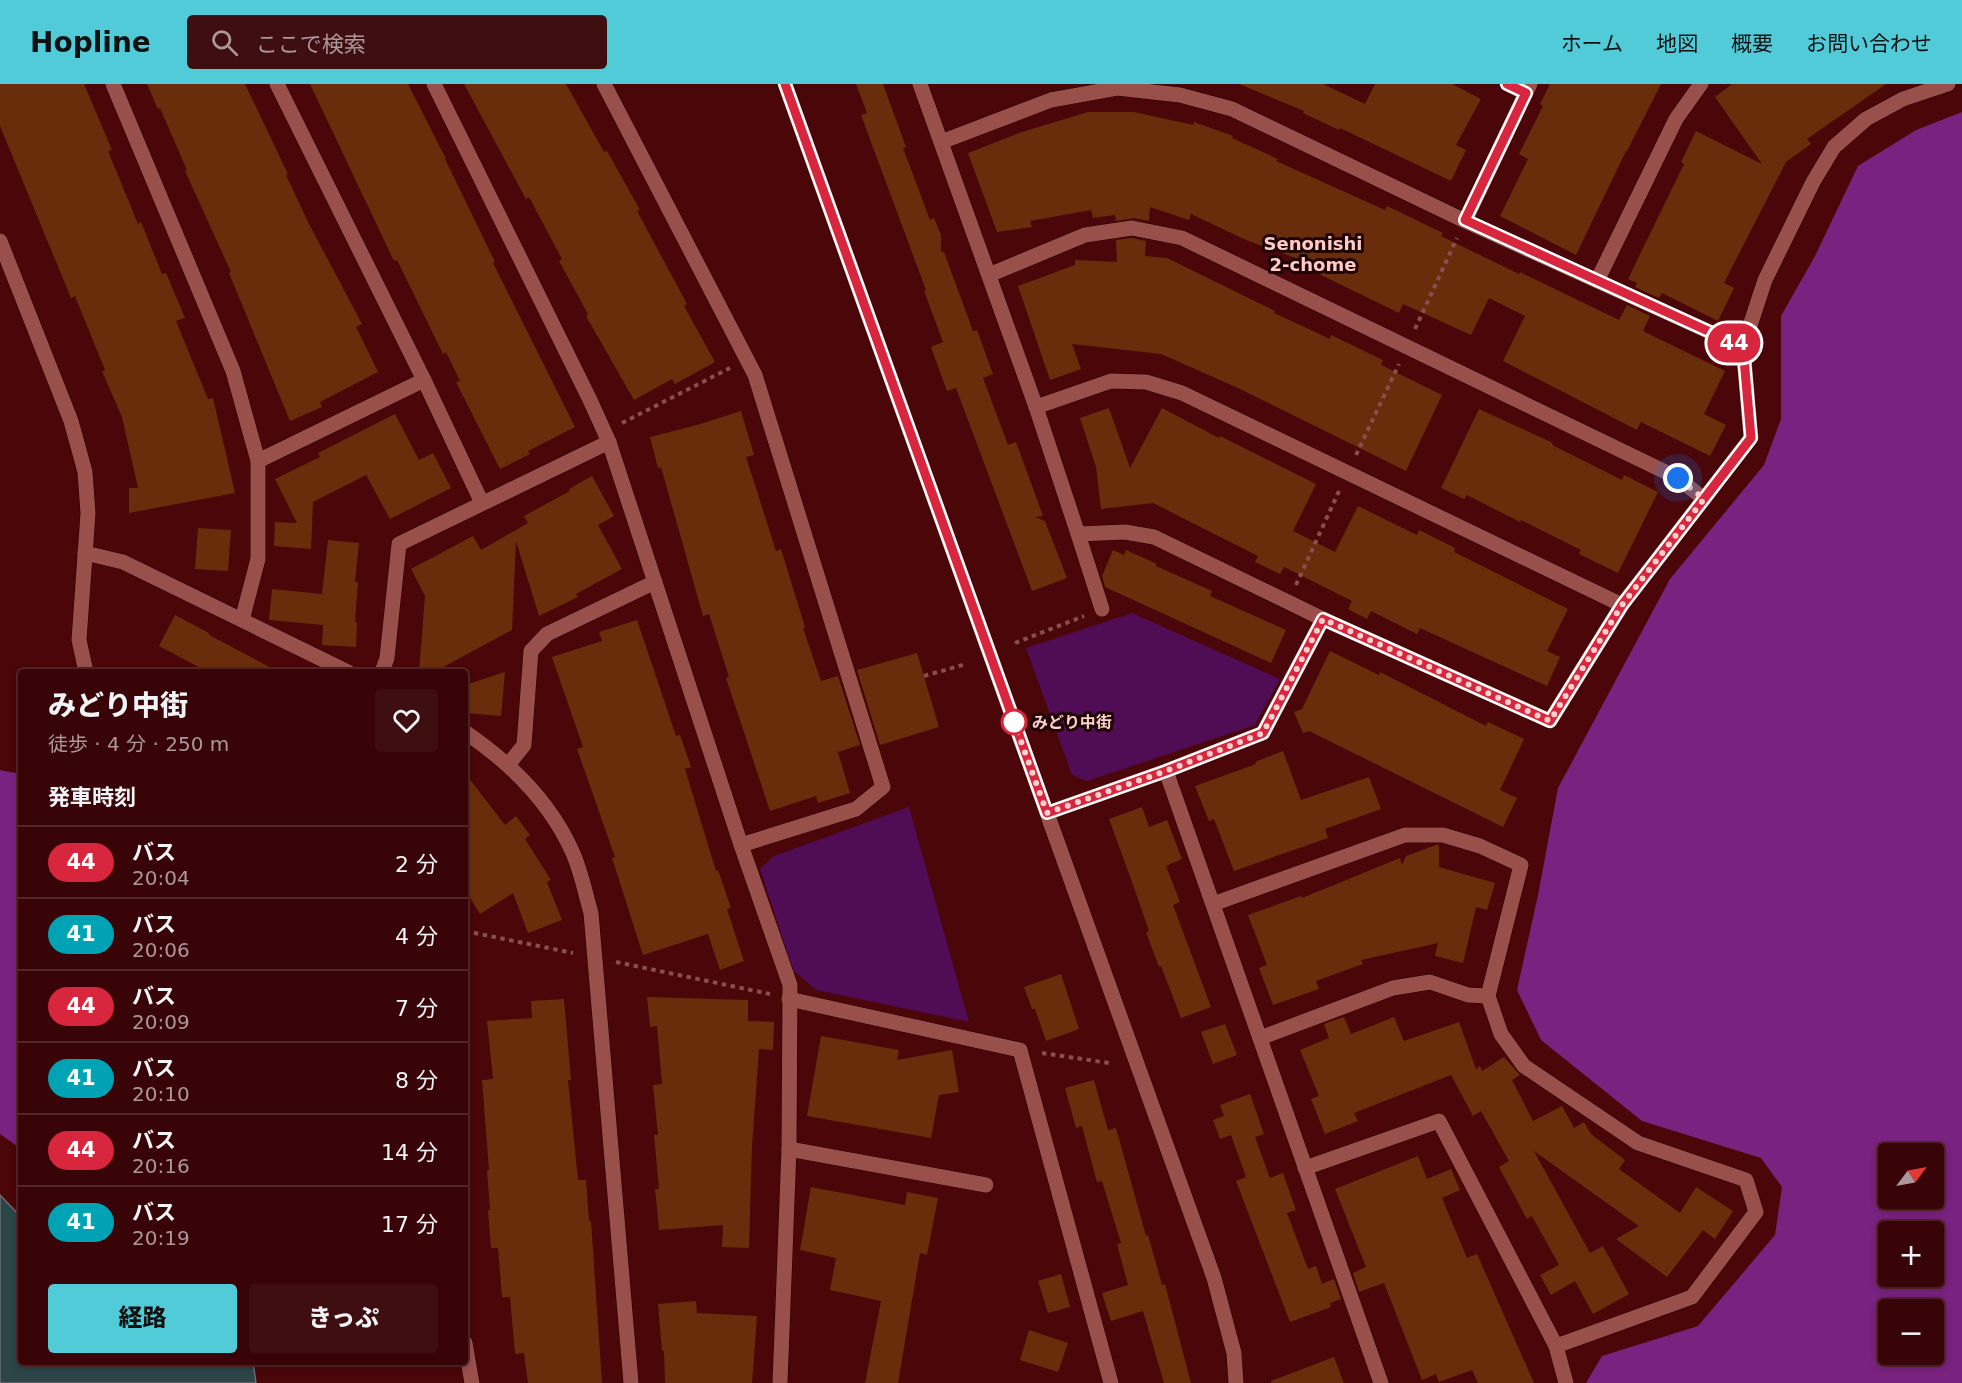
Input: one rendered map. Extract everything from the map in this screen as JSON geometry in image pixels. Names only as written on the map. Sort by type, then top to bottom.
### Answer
[{"type":"street","points":[[113,84],[233,371],[258,461],[258,559],[242,620]]},
{"type":"street","points":[[277,84],[424,380],[482,504]]},
{"type":"street","points":[[434,84],[607,437],[741,845],[790,985],[789,1149],[780,1383]]},
{"type":"street","points":[[604,84],[755,375],[883,786],[856,809],[741,845]]},
{"type":"street","points":[[785,84],[1214,1278],[1234,1353],[1236,1383]]},
{"type":"street","points":[[920,84],[1036,407],[1102,609]]},
{"type":"street","points":[[1465,220],[1528,88],[1507,84]]},
{"type":"street","points":[[1598,281],[1676,119],[1701,84]]},
{"type":"street","points":[[1078,534],[1125,532],[1154,537],[1323,619],[1550,721],[1622,605],[1751,438],[1743,347],[1766,280],[1813,182],[1834,147],[1866,119],[1893,104],[1948,84]]},
{"type":"street","points":[[941,142],[1052,100],[1117,88],[1180,95],[1232,110],[1743,347]]},
{"type":"street","points":[[989,275],[1085,235],[1132,228],[1182,238],[1678,478],[1704,499]]},
{"type":"street","points":[[0,241],[74,431],[85,472],[88,513],[79,640],[85,669]]},
{"type":"street","points":[[258,461],[424,380]]},
{"type":"street","points":[[1036,407],[1111,381],[1146,382],[1182,393],[1622,605]]},
{"type":"street","points":[[383,669],[387,658],[399,544],[482,504],[607,437]]},
{"type":"street","points":[[85,553],[123,562],[342,669]]},
{"type":"street","points":[[508,765],[524,746],[531,651],[547,634],[655,582]]},
{"type":"street","points":[[1047,813],[1166,771],[1263,733],[1323,619]]},
{"type":"street","points":[[468,734],[508,765],[543,803],[572,851],[591,913],[631,1383]]},
{"type":"street","points":[[1166,771],[1381,1383]]},
{"type":"street","points":[[1213,904],[1405,835],[1443,836],[1480,846],[1521,865],[1488,996],[1501,1034],[1524,1066],[1638,1143],[1746,1180],[1756,1212],[1692,1297],[1556,1346]]},
{"type":"street","points":[[1260,1038],[1393,988],[1430,982],[1468,995],[1488,996]]},
{"type":"street","points":[[789,999],[1020,1050],[1111,1383]]},
{"type":"street","points":[[1305,1168],[1438,1121],[1556,1346],[1566,1383]]},
{"type":"street","points":[[789,1149],[986,1185]]},
{"type":"street","points":[[468,1363],[471,1383]]},
{"type":"path","points":[[1288,602],[1465,220]]},
{"type":"path","points":[[607,437],[747,359]]},
{"type":"path","points":[[1015,643],[1102,609]]},
{"type":"path","points":[[924,676],[966,664]]},
{"type":"path","points":[[468,932],[789,999]]},
{"type":"path","points":[[1020,1050],[1109,1063]]},
{"type":"shaded area","points":[[1962,112],[1962,1383],[1586,1383],[1602,1356],[1698,1326],[1775,1235],[1782,1187],[1761,1158],[1642,1121],[1541,1040],[1517,990],[1558,788],[1670,579],[1764,465],[1781,419],[1781,316],[1815,256],[1858,166],[1916,130]]},
{"type":"shaded area","points":[[1132,613],[1280,679],[1255,725],[1087,781],[1072,775],[1026,648]]},
{"type":"shaded area","points":[[0,770],[18,773],[18,1147],[0,1134]]},
{"type":"shaded area","points":[[909,807],[969,1022],[816,990],[793,970],[760,869],[774,856]]},
{"type":"water","points":[[0,1195],[18,1214],[18,1365],[253,1365],[256,1383],[0,1383]]},
{"type":"building","points":[[0,84],[84,84],[112,150],[108,151],[138,224],[141,222],[162,274],[166,273],[185,318],[176,321],[208,399],[213,398],[235,493],[129,513],[129,488],[138,488],[122,417],[102,371],[105,370],[75,296],[71,298],[0,126]]},
{"type":"building","points":[[147,84],[245,84],[309,224],[362,324],[356,327],[378,372],[320,402],[322,407],[290,421],[229,273],[231,272],[185,171],[187,170],[160,108],[158,109]]},
{"type":"building","points":[[310,84],[408,84],[495,262],[493,263],[575,427],[528,451],[530,454],[500,469],[456,382],[460,381],[446,352],[443,354],[397,260],[394,261]]},
{"type":"building","points":[[464,84],[566,84],[640,210],[637,211],[687,304],[684,306],[715,362],[675,384],[672,379],[634,400],[586,316],[588,314],[559,261],[562,259],[529,197],[526,199]]},
{"type":"building","points":[[856,84],[883,84],[906,147],[903,148],[930,220],[934,218],[941,235],[941,252],[944,252],[973,331],[977,330],[993,374],[983,378],[1008,445],[1016,442],[1043,516],[1035,517],[1045,521],[1067,578],[1032,591],[956,388],[947,391],[931,347],[943,342],[861,115],[867,113]]},
{"type":"building","points":[[1239,84],[1323,84],[1365,104],[1375,84],[1452,84],[1481,99],[1456,145],[1466,150],[1451,181],[1340,128],[1339,130],[1303,113],[1304,111]]},
{"type":"building","points":[[1550,84],[1661,84],[1576,255],[1500,216],[1528,159],[1519,154],[1543,106],[1540,104]]},
{"type":"building","points":[[1732,84],[1886,84],[1807,139],[1811,144],[1786,162],[1724,283],[1734,288],[1718,321],[1662,293],[1659,298],[1635,287],[1637,283],[1628,279],[1684,164],[1681,162],[1696,131],[1762,164],[1715,97]]},
{"type":"building","points":[[1088,112],[1134,112],[1193,125],[1194,122],[1233,136],[1232,138],[1278,159],[1276,161],[1385,210],[1387,206],[1443,233],[1441,236],[1619,320],[1627,305],[1650,316],[1643,331],[1725,371],[1704,414],[1726,425],[1710,456],[1641,422],[1637,430],[1503,361],[1525,316],[1489,298],[1471,335],[1403,304],[1399,313],[1317,273],[1318,266],[1246,240],[1191,214],[1189,220],[1150,207],[1149,221],[1134,218],[1116,221],[1115,215],[1093,218],[1091,210],[1030,221],[1032,227],[997,232],[968,153],[1022,132]]},
{"type":"building","points":[[1132,238],[1146,241],[1145,256],[1167,258],[1275,311],[1274,313],[1330,339],[1331,335],[1383,360],[1381,365],[1442,395],[1406,471],[1238,388],[1161,354],[1072,344],[1081,369],[1050,380],[1018,286],[1075,265],[1075,260],[1117,262],[1116,240]]},
{"type":"building","points":[[1109,408],[1130,468],[1162,408],[1316,484],[1293,531],[1335,552],[1358,506],[1417,535],[1419,530],[1455,548],[1454,552],[1568,609],[1547,651],[1560,657],[1547,686],[1420,628],[1417,634],[1371,611],[1367,619],[1348,609],[1352,601],[1284,567],[1280,574],[1255,562],[1258,556],[1153,503],[1101,509],[1096,467],[1080,418]]},
{"type":"building","points":[[1479,409],[1553,443],[1552,445],[1622,480],[1624,475],[1658,492],[1618,573],[1579,554],[1581,550],[1521,520],[1520,522],[1467,495],[1464,499],[1441,488]]},
{"type":"building","points":[[741,411],[754,455],[746,457],[776,551],[781,549],[805,627],[803,628],[821,681],[838,676],[860,745],[838,752],[850,793],[818,803],[816,796],[770,811],[726,678],[729,677],[709,614],[703,616],[661,467],[658,468],[650,437]]},
{"type":"building","points":[[395,414],[419,460],[433,453],[451,488],[390,519],[366,475],[313,502],[311,549],[274,546],[275,522],[297,523],[275,479],[320,457],[318,453]]},
{"type":"building","points":[[592,476],[614,516],[598,525],[622,569],[576,594],[578,597],[539,616],[516,541],[512,630],[440,669],[419,669],[425,596],[411,569],[473,536],[481,550],[528,523],[524,516],[570,491],[569,489]]},
{"type":"building","points":[[198,528],[231,530],[228,571],[195,569]]},
{"type":"building","points":[[328,540],[359,543],[355,582],[358,582],[356,647],[322,645],[323,625],[269,620],[272,589],[322,594]]},
{"type":"building","points":[[1113,550],[1124,555],[1126,550],[1157,564],[1156,566],[1212,591],[1210,596],[1286,630],[1271,663],[1105,587],[1102,576]]},
{"type":"building","points":[[175,615],[273,669],[202,669],[159,646]]},
{"type":"building","points":[[637,620],[676,736],[680,735],[691,767],[685,769],[716,871],[718,870],[731,908],[727,909],[744,961],[720,970],[708,934],[643,955],[612,858],[615,857],[577,749],[583,747],[552,657],[602,641],[599,632]]},
{"type":"building","points":[[1330,651],[1379,675],[1380,672],[1486,726],[1488,722],[1524,739],[1500,790],[1517,798],[1503,827],[1309,731],[1303,733],[1294,712],[1302,709]]},
{"type":"building","points":[[917,653],[939,727],[880,745],[857,670]]},
{"type":"building","points":[[505,672],[501,716],[468,713],[468,684]]},
{"type":"building","points":[[1283,751],[1301,800],[1369,777],[1381,809],[1325,829],[1328,838],[1234,871],[1214,819],[1209,821],[1195,786],[1256,764],[1255,762]]},
{"type":"building","points":[[468,777],[505,825],[516,816],[530,835],[525,839],[551,880],[547,882],[562,920],[528,933],[513,893],[480,914],[468,895]]},
{"type":"building","points":[[1142,807],[1149,827],[1167,820],[1182,859],[1166,866],[1180,902],[1173,905],[1211,1007],[1181,1018],[1146,932],[1149,931],[1109,819]]},
{"type":"building","points":[[1439,845],[1439,867],[1495,883],[1487,910],[1476,907],[1463,963],[1435,956],[1438,943],[1361,960],[1363,964],[1316,981],[1319,989],[1273,1005],[1259,968],[1267,965],[1248,915],[1301,896],[1302,898],[1400,858],[1402,865],[1406,856]]},
{"type":"building","points":[[1061,974],[1079,1029],[1046,1041],[1035,1009],[1032,1009],[1024,987]]},
{"type":"building","points":[[647,997],[748,1000],[748,1021],[774,1022],[773,1050],[759,1049],[752,1146],[749,1248],[722,1247],[723,1225],[659,1230],[655,1189],[659,1189],[654,1135],[658,1135],[653,1085],[662,1084],[657,1026],[650,1027]]},
{"type":"building","points":[[564,999],[571,1080],[568,1080],[578,1180],[586,1180],[589,1221],[591,1221],[602,1383],[528,1383],[524,1353],[515,1354],[510,1297],[502,1297],[498,1248],[491,1248],[488,1210],[490,1210],[487,1170],[489,1170],[482,1080],[493,1079],[487,1021],[532,1018],[531,1001]]},
{"type":"building","points":[[1344,1017],[1351,1034],[1394,1017],[1404,1041],[1459,1022],[1476,1069],[1480,1066],[1482,1071],[1504,1057],[1520,1075],[1512,1080],[1533,1121],[1562,1106],[1574,1128],[1584,1122],[1591,1134],[1625,1160],[1619,1169],[1680,1213],[1696,1187],[1733,1211],[1715,1239],[1703,1230],[1667,1277],[1616,1239],[1639,1226],[1534,1151],[1590,1253],[1603,1246],[1629,1294],[1593,1314],[1575,1281],[1551,1295],[1540,1275],[1559,1265],[1532,1216],[1527,1219],[1499,1167],[1509,1161],[1481,1111],[1473,1116],[1451,1075],[1354,1113],[1358,1121],[1325,1134],[1311,1099],[1319,1096],[1300,1050],[1329,1038],[1324,1024]]},
{"type":"building","points":[[1225,1024],[1237,1055],[1213,1064],[1201,1032]]},
{"type":"building","points":[[821,1036],[899,1050],[897,1060],[952,1050],[959,1092],[939,1095],[931,1138],[807,1116]]},
{"type":"building","points":[[1094,1080],[1108,1130],[1116,1128],[1146,1236],[1148,1235],[1162,1285],[1165,1284],[1191,1383],[1164,1383],[1143,1311],[1111,1321],[1102,1293],[1128,1285],[1117,1244],[1121,1243],[1102,1181],[1097,1182],[1082,1126],[1076,1128],[1065,1088]]},
{"type":"building","points":[[1250,1094],[1264,1134],[1255,1137],[1270,1178],[1283,1173],[1296,1210],[1287,1213],[1308,1269],[1316,1266],[1322,1284],[1334,1279],[1341,1299],[1330,1303],[1331,1307],[1290,1322],[1236,1181],[1246,1177],[1231,1135],[1220,1139],[1213,1120],[1224,1116],[1220,1105]]},
{"type":"building","points":[[1418,1156],[1427,1179],[1451,1169],[1460,1190],[1442,1198],[1467,1258],[1477,1254],[1534,1383],[1478,1383],[1472,1370],[1439,1382],[1436,1374],[1422,1380],[1384,1283],[1359,1292],[1353,1273],[1366,1267],[1335,1189]]},
{"type":"building","points":[[811,1187],[905,1205],[907,1192],[938,1198],[927,1255],[920,1253],[898,1383],[865,1383],[881,1301],[830,1290],[836,1258],[800,1250]]},
{"type":"building","points":[[1061,1274],[1070,1307],[1048,1313],[1038,1281]]},
{"type":"building","points":[[696,1301],[697,1313],[757,1316],[752,1383],[665,1383],[664,1351],[662,1351],[658,1304]]},
{"type":"building","points":[[1029,1330],[1068,1343],[1058,1372],[1020,1360]]},
{"type":"building","points":[[1334,1357],[1344,1383],[1271,1383],[1271,1381]]},
{"type":"bus line","name":"44","points":[[785,84],[1047,813],[1166,771],[1263,733],[1323,619],[1550,721],[1622,605],[1751,438],[1743,347],[1465,220],[1526,93],[1507,84]]},
{"type":"place","name":"みどり中街","points":[[1014,722]]},
{"type":"district","name":"Senonishi 2-chome","points":[[1313,254]]},
{"type":"route","points":[[1014,722],[1047,813],[1166,771],[1263,733],[1323,619],[1550,721],[1622,605],[1704,499],[1678,478]]}]
